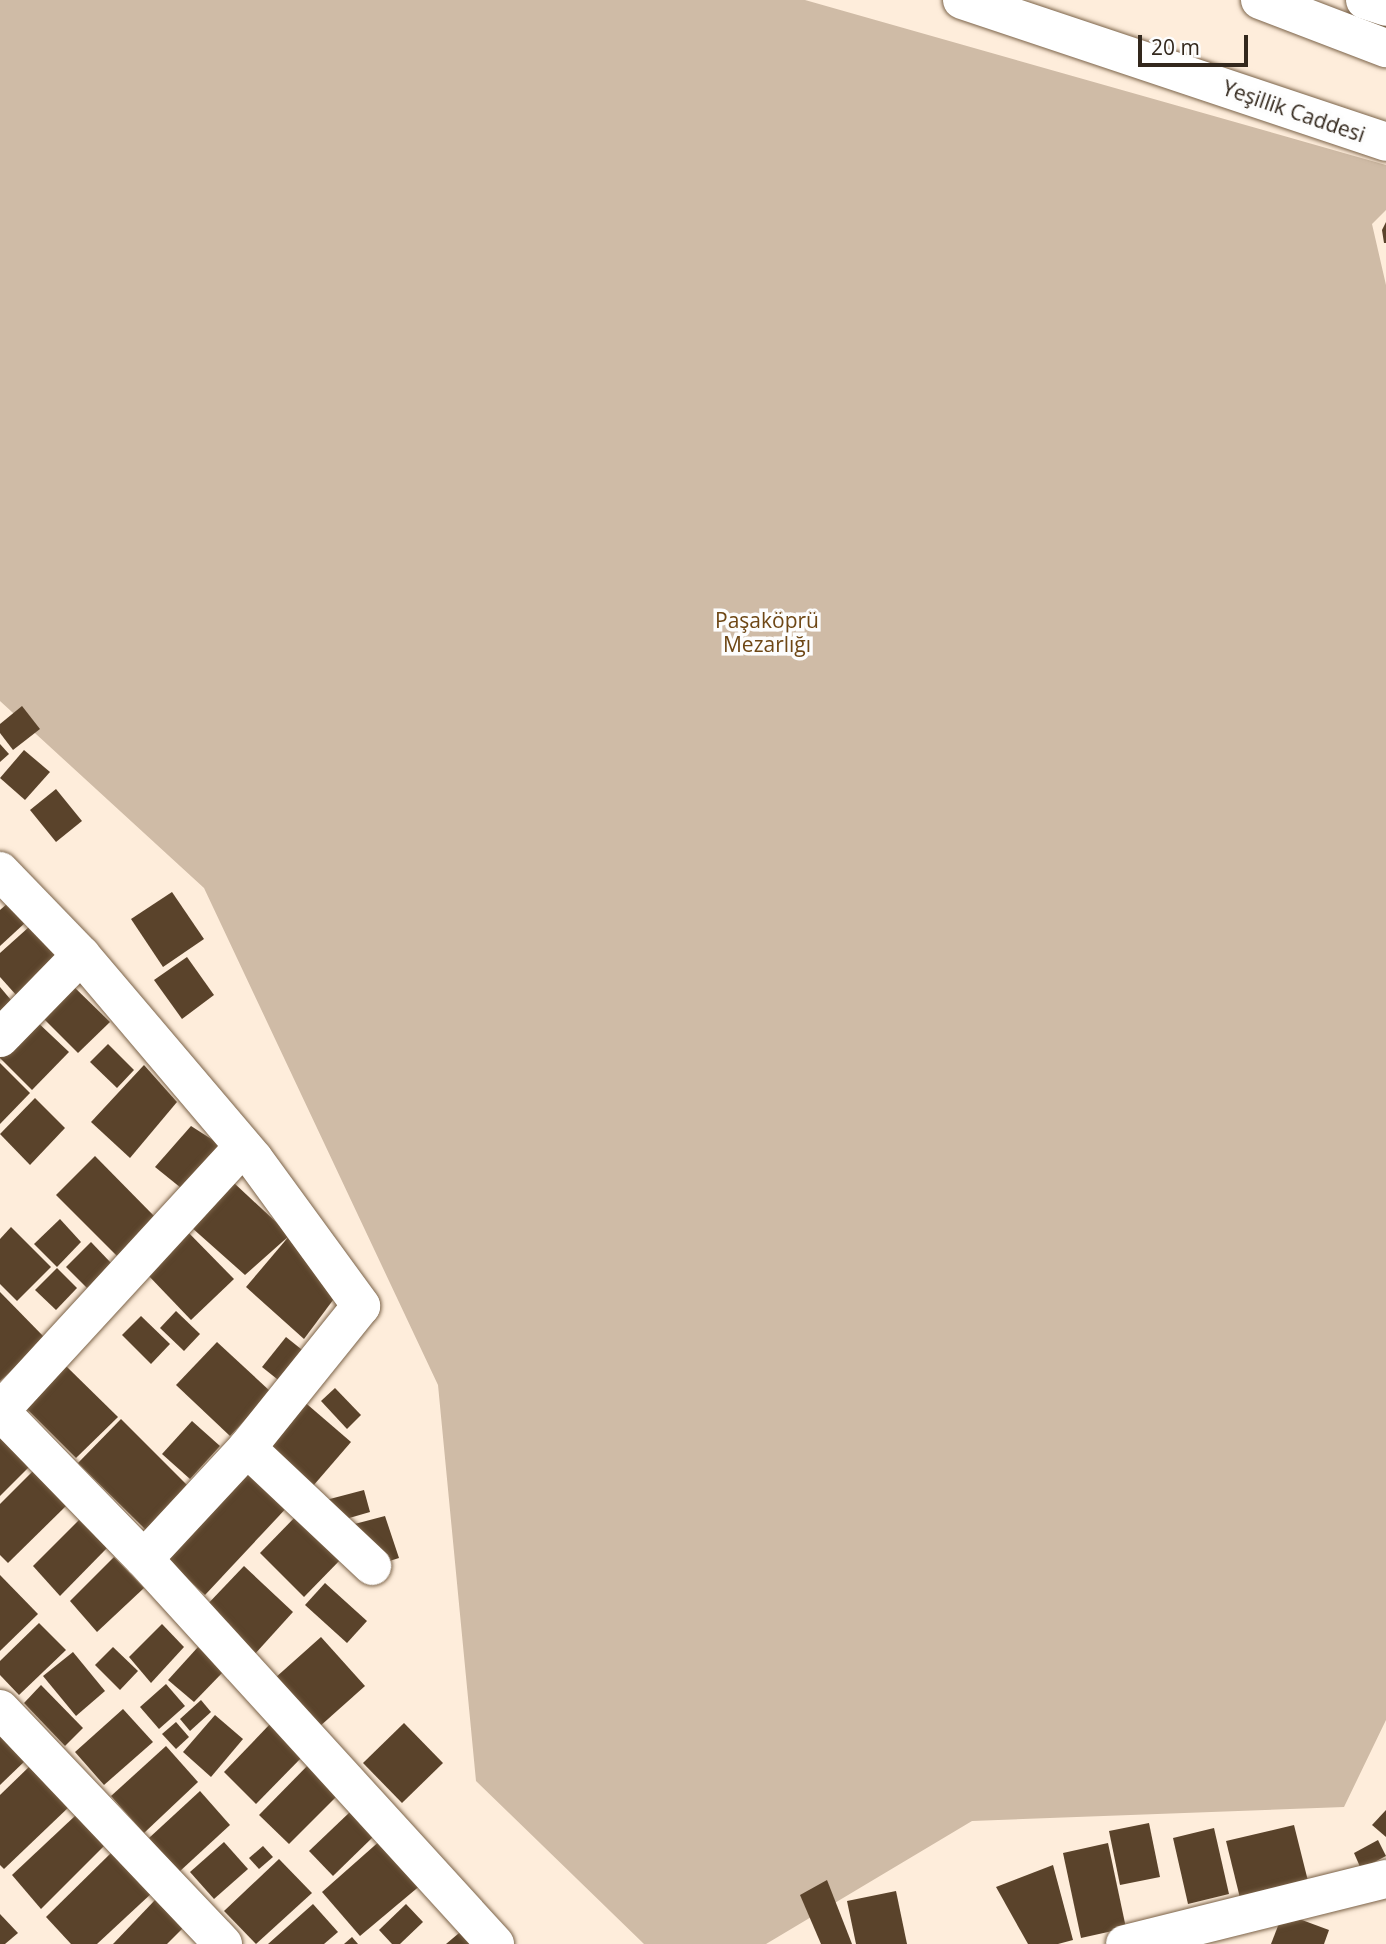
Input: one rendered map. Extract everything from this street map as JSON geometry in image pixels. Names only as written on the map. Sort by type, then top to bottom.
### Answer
[{"type":"main road","name":"Yeşillik Caddesi","points":[[962,0],[1386,142]]},
{"type":"main road","points":[[1260,0],[1386,48]]},
{"type":"main road","points":[[0,871],[80,955],[243,1146],[361,1306],[247,1448],[144,1559]]},
{"type":"main road","points":[[0,1038],[80,955]]},
{"type":"main road","points":[[243,1146],[0,1411],[144,1559],[495,1944]]},
{"type":"main road","points":[[247,1448],[372,1566]]},
{"type":"main road","points":[[0,1709],[223,1944]]},
{"type":"main road","points":[[1125,1944],[1386,1879]]},
{"type":"green space","name":"Paşaköprü Mezarlığı","points":[[0,0],[805,0],[1386,165],[1386,210],[1372,224],[1386,285],[1386,1720],[1344,1807],[972,1821],[766,1944],[644,1944],[476,1781],[438,1385],[204,888],[0,701]]},
{"type":"building","points":[[1386,222],[1386,243],[1384,243],[1382,230]]},
{"type":"building","points":[[22,706],[40,729],[13,750],[0,733],[0,724]]},
{"type":"building","points":[[0,744],[9,754],[0,762]]},
{"type":"building","points":[[24,750],[50,772],[25,800],[0,778]]},
{"type":"building","points":[[56,789],[82,821],[56,842],[30,810]]},
{"type":"building","points":[[172,892],[204,939],[163,967],[131,919]]},
{"type":"building","points":[[8,903],[26,922],[0,946],[0,910]]},
{"type":"building","points":[[29,927],[58,959],[17,996],[0,977],[0,953]]},
{"type":"building","points":[[187,957],[214,995],[182,1019],[154,980]]},
{"type":"building","points":[[70,983],[110,1022],[78,1053],[39,1014]]},
{"type":"building","points":[[0,987],[11,1000],[0,1011]]},
{"type":"building","points":[[33,1018],[69,1052],[32,1090],[0,1058],[0,1051]]},
{"type":"building","points":[[108,1044],[134,1070],[117,1088],[90,1062]]},
{"type":"building","points":[[0,1063],[30,1093],[0,1124]]},
{"type":"building","points":[[144,1065],[177,1102],[130,1158],[91,1122]]},
{"type":"building","points":[[35,1098],[65,1128],[30,1165],[0,1134]]},
{"type":"building","points":[[191,1126],[227,1149],[186,1192],[155,1167]]},
{"type":"building","points":[[95,1156],[157,1219],[118,1257],[56,1195]]},
{"type":"building","points":[[233,1182],[290,1235],[245,1275],[191,1227]]},
{"type":"building","points":[[60,1219],[81,1242],[57,1267],[34,1244]]},
{"type":"building","points":[[11,1227],[51,1267],[17,1301],[0,1284],[0,1239]]},
{"type":"building","points":[[183,1227],[234,1279],[191,1320],[146,1273]]},
{"type":"building","points":[[290,1235],[339,1292],[304,1339],[246,1287]]},
{"type":"building","points":[[91,1242],[112,1264],[87,1288],[66,1267]]},
{"type":"building","points":[[57,1268],[77,1288],[56,1310],[35,1290]]},
{"type":"building","points":[[0,1292],[46,1339],[0,1381]]},
{"type":"building","points":[[176,1311],[200,1334],[184,1351],[160,1328]]},
{"type":"building","points":[[141,1316],[170,1344],[151,1364],[122,1335]]},
{"type":"building","points":[[286,1337],[306,1353],[282,1383],[262,1367]]},
{"type":"building","points":[[217,1342],[271,1392],[230,1436],[176,1385]]},
{"type":"building","points":[[66,1366],[118,1417],[76,1458],[25,1407]]},
{"type":"building","points":[[335,1388],[361,1415],[347,1429],[321,1401]]},
{"type":"building","points":[[301,1399],[351,1442],[313,1486],[263,1443]]},
{"type":"building","points":[[121,1419],[191,1489],[148,1532],[78,1463]]},
{"type":"building","points":[[192,1421],[220,1446],[190,1479],[162,1454]]},
{"type":"building","points":[[0,1438],[32,1464],[0,1496]]},
{"type":"building","points":[[246,1460],[291,1503],[205,1595],[160,1553]]},
{"type":"building","points":[[33,1471],[67,1505],[8,1563],[0,1555],[0,1504]]},
{"type":"building","points":[[364,1490],[370,1512],[332,1523],[326,1500]]},
{"type":"building","points":[[299,1513],[343,1557],[304,1597],[260,1553]]},
{"type":"building","points":[[385,1516],[399,1558],[380,1564],[347,1526]]},
{"type":"building","points":[[79,1520],[107,1548],[60,1596],[33,1566]]},
{"type":"building","points":[[114,1557],[144,1588],[97,1632],[70,1601]]},
{"type":"building","points":[[244,1566],[293,1612],[253,1656],[203,1609]]},
{"type":"building","points":[[0,1575],[38,1614],[0,1651]]},
{"type":"building","points":[[325,1583],[367,1621],[347,1643],[305,1605]]},
{"type":"building","points":[[39,1623],[66,1650],[19,1695],[0,1675],[0,1661]]},
{"type":"building","points":[[162,1624],[184,1647],[151,1683],[129,1657]]},
{"type":"building","points":[[321,1637],[365,1686],[319,1727],[275,1678]]},
{"type":"building","points":[[113,1647],[138,1671],[120,1690],[95,1665]]},
{"type":"building","points":[[198,1647],[224,1671],[194,1702],[168,1680]]},
{"type":"building","points":[[73,1652],[105,1691],[76,1716],[43,1676]]},
{"type":"building","points":[[166,1684],[185,1706],[159,1729],[140,1707]]},
{"type":"building","points":[[41,1685],[83,1728],[65,1746],[24,1703]]},
{"type":"building","points":[[201,1700],[211,1712],[190,1731],[180,1719]]},
{"type":"building","points":[[123,1709],[153,1742],[104,1785],[75,1752]]},
{"type":"building","points":[[215,1715],[243,1739],[211,1777],[183,1752]]},
{"type":"building","points":[[176,1722],[189,1737],[176,1749],[162,1734]]},
{"type":"building","points":[[271,1723],[304,1755],[256,1804],[224,1772]]},
{"type":"building","points":[[404,1723],[443,1763],[402,1803],[363,1763]]},
{"type":"building","points":[[0,1732],[27,1759],[0,1785]]},
{"type":"building","points":[[166,1746],[198,1782],[144,1833],[111,1796]]},
{"type":"building","points":[[313,1760],[343,1790],[289,1844],[259,1815]]},
{"type":"building","points":[[32,1764],[71,1805],[4,1869],[0,1865],[0,1795]]},
{"type":"building","points":[[200,1791],[230,1825],[179,1872],[149,1838]]},
{"type":"building","points":[[1386,1810],[1386,1837],[1372,1825]]},
{"type":"building","points":[[351,1811],[374,1836],[333,1876],[309,1851]]},
{"type":"building","points":[[76,1815],[105,1845],[41,1909],[12,1875]]},
{"type":"building","points":[[1149,1823],[1160,1877],[1120,1885],[1109,1831]]},
{"type":"building","points":[[1294,1825],[1308,1881],[1240,1898],[1226,1841]]},
{"type":"building","points":[[1214,1828],[1229,1894],[1188,1904],[1173,1838]]},
{"type":"building","points":[[382,1839],[422,1884],[360,1936],[322,1892]]},
{"type":"building","points":[[1378,1840],[1386,1856],[1361,1869],[1354,1853]]},
{"type":"building","points":[[224,1842],[248,1869],[214,1899],[190,1872]]},
{"type":"building","points":[[1108,1843],[1126,1928],[1081,1938],[1063,1853]]},
{"type":"building","points":[[263,1846],[273,1857],[259,1869],[249,1858]]},
{"type":"building","points":[[112,1852],[153,1892],[97,1944],[71,1944],[46,1917]]},
{"type":"building","points":[[279,1859],[312,1893],[256,1944],[224,1911]]},
{"type":"building","points":[[1053,1865],[1073,1940],[1058,1944],[1028,1944],[996,1887]]},
{"type":"building","points":[[827,1880],[852,1944],[821,1944],[800,1895]]},
{"type":"building","points":[[896,1891],[907,1944],[856,1944],[847,1901]]},
{"type":"building","points":[[155,1900],[183,1928],[167,1944],[113,1944]]},
{"type":"building","points":[[313,1904],[338,1932],[324,1944],[268,1944]]},
{"type":"building","points":[[406,1904],[423,1922],[400,1944],[392,1944],[379,1930]]},
{"type":"building","points":[[1283,1913],[1329,1930],[1324,1944],[1271,1944]]},
{"type":"building","points":[[0,1914],[18,1933],[5,1944],[0,1944]]},
{"type":"building","points":[[465,1928],[479,1944],[446,1944]]},
{"type":"building","points":[[352,1937],[358,1944],[344,1944]]}]
